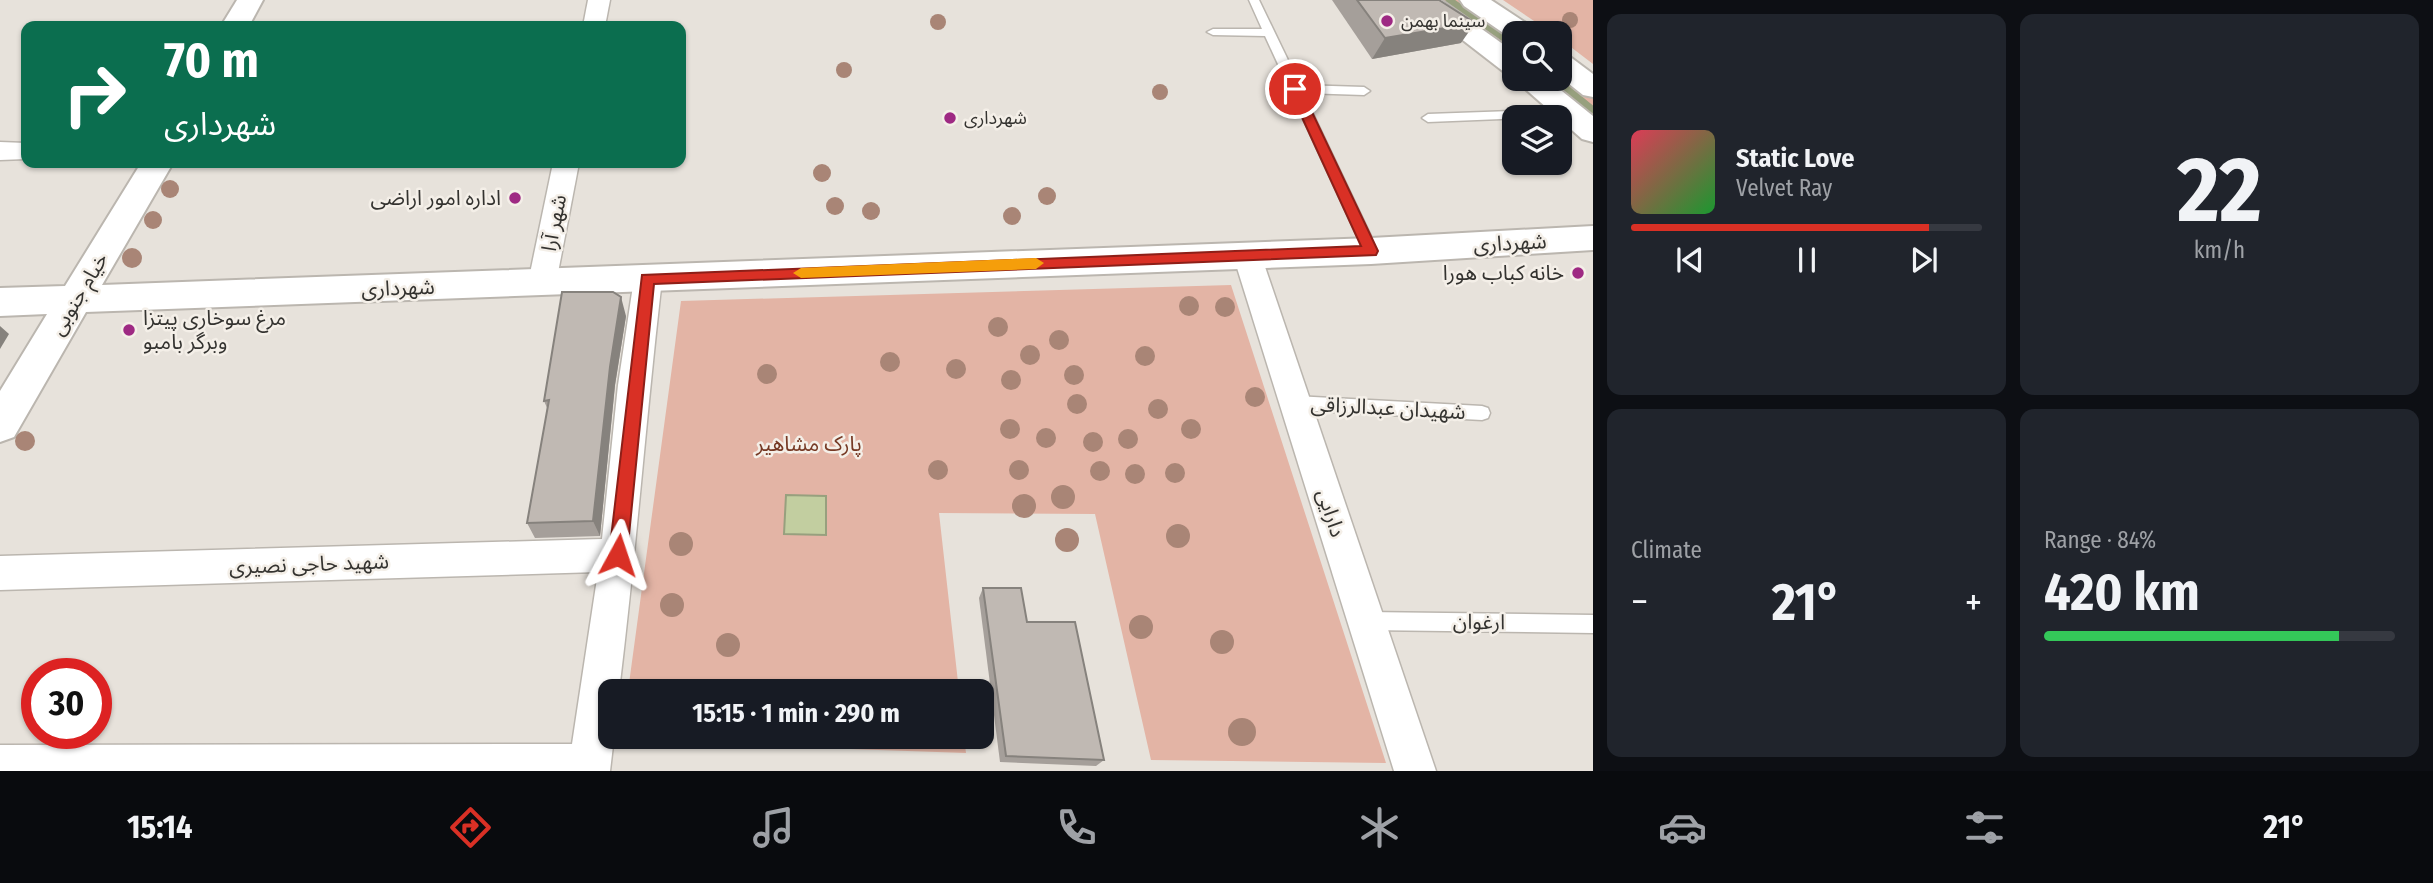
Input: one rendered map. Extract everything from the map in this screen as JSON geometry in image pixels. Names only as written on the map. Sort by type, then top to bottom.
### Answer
[{"type":"main road","points":[[238,21],[250,0]]},
{"type":"main road","points":[[1424,0],[1502,57]]},
{"type":"main road","points":[[1473,0],[1504,21]]},
{"type":"main road","points":[[1572,72],[1593,88]]},
{"type":"main road","points":[[1545,91],[1582,122]]},
{"type":"main road","name":"خیام جنوبی","points":[[0,425],[154,168]]},
{"type":"main road","name":"شهرداری","points":[[0,302],[1371,251],[1593,238]]},
{"type":"street","points":[[595,21],[599,0]]},
{"type":"street","points":[[0,151],[21,151]]},
{"type":"street","name":"شهر آرا","points":[[542,283],[565,168]]},
{"type":"street","name":"دارایی","points":[[1247,255],[1415,771]]},
{"type":"street","points":[[0,766],[589,767],[618,555],[648,279]]},
{"type":"street","name":"شهید حاجی نصیری","points":[[0,573],[618,555]]},
{"type":"lane","points":[[1254,0],[1371,251]]},
{"type":"lane","points":[[1213,32],[1269,33]]},
{"type":"lane","points":[[1295,89],[1364,91]]},
{"type":"lane","points":[[1428,118],[1582,122]]},
{"type":"lane","name":"شهیدان عبدالرزاقی","points":[[1295,403],[1482,413]]},
{"type":"lane","name":"ارغوان","points":[[1366,621],[1593,624]]},
{"type":"green space","points":[[1424,0],[1473,0],[1504,21],[1502,21],[1502,57]]},
{"type":"green space","points":[[1503,0],[1593,0],[1593,64],[1572,48],[1572,21],[1534,21]]},
{"type":"green space","points":[[1572,72],[1593,88],[1593,132],[1572,115],[1572,105],[1560,105],[1543,91],[1572,91]]},
{"type":"green space","name":"پارک مشاهیر","points":[[1231,285],[1386,763],[1151,760],[1095,514],[939,513],[958,679],[630,679],[681,301]]},
{"type":"green space","points":[[851,749],[966,749],[966,753]]},
{"type":"shaded area","points":[[786,495],[826,496],[826,535],[784,534]]},
{"type":"building","points":[[1357,0],[1439,0],[1475,23],[1385,38]]},
{"type":"building","points":[[562,292],[613,292],[621,297],[610,367],[593,521],[527,523],[549,400],[544,401]]},
{"type":"building","points":[[983,588],[1021,588],[1027,622],[1075,622],[1104,760],[1006,756]]},
{"type":"waterway","points":[[1449,0],[1502,37]]},
{"type":"waterway","points":[[1570,91],[1593,110]]},
{"type":"slow traffic","points":[[801,273],[1036,263]]},
{"type":"place","name":"سینما بهمن","points":[[1387,21]]},
{"type":"place","name":"شهرداری","points":[[950,118]]},
{"type":"place","name":"اداره امور اراضی","points":[[515,198]]},
{"type":"place","name":"خانه کباب هورا","points":[[1578,273]]},
{"type":"place","name":"مرغ سوخاری پیتزا وبرگر بامبو","points":[[129,330]]},
{"type":"route","points":[[618,555],[634,385],[648,279],[1371,251],[1295,89]]}]
